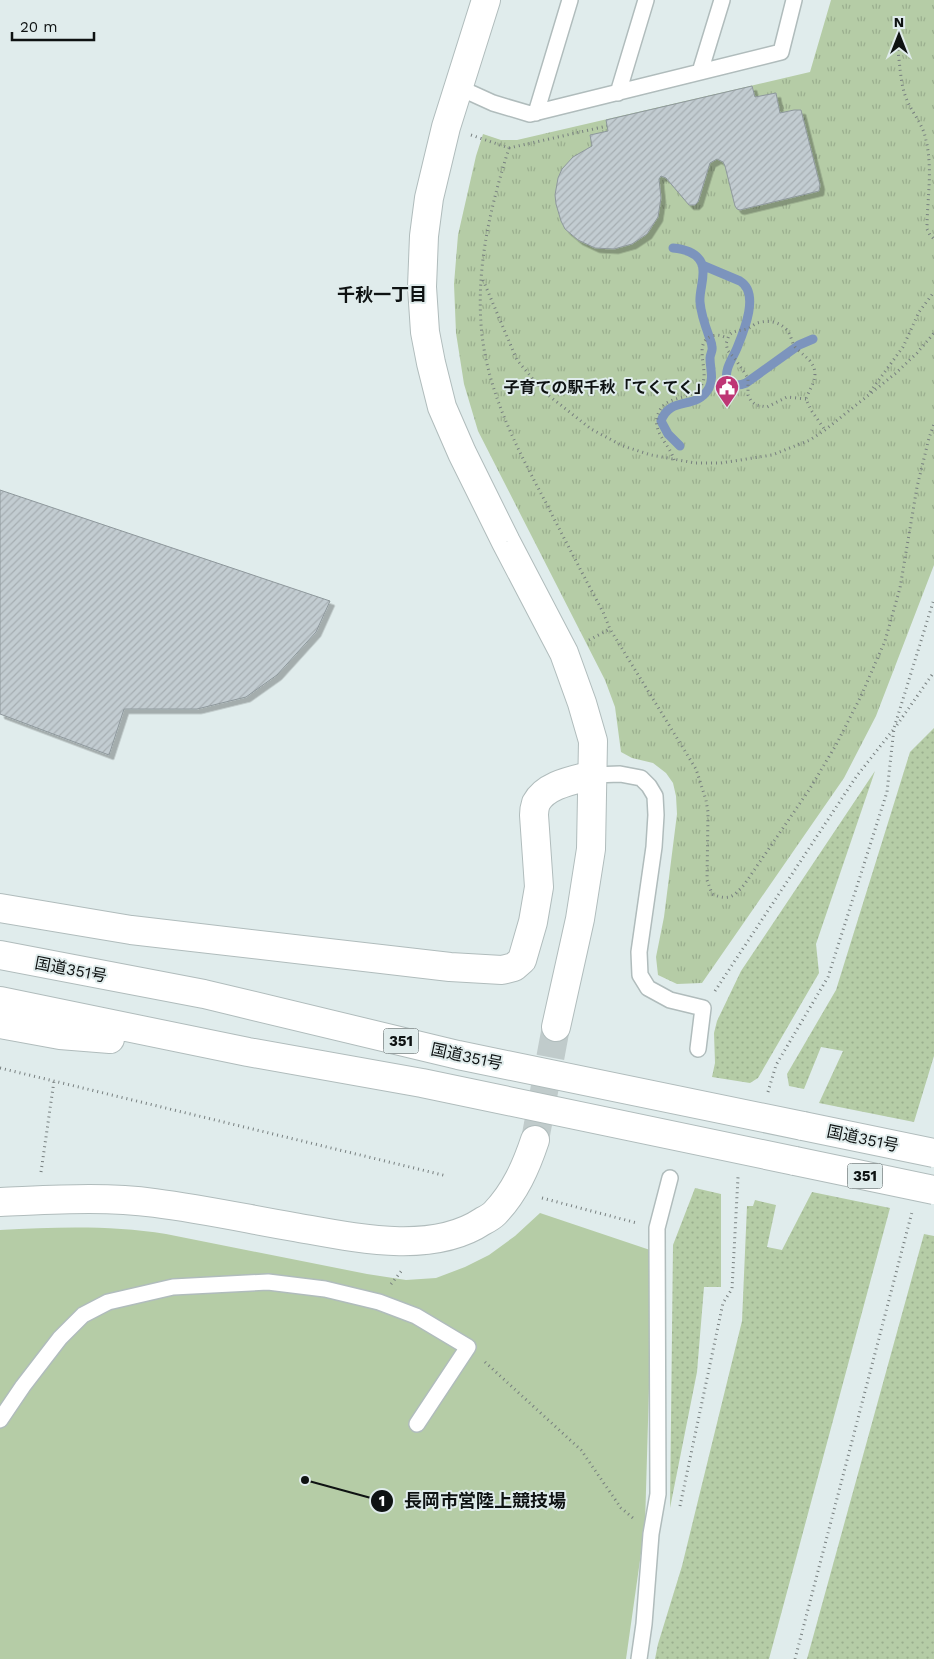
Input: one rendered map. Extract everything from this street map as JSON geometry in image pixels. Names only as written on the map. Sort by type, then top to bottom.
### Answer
[{"type":"main road","points":[[486,0],[460,88],[446,127],[429,198],[424,236],[422,287],[425,332],[442,407],[462,453],[506,542],[564,653],[593,741],[591,850],[580,919],[556,1027]]},
{"type":"main road","points":[[0,908],[131,930],[450,967],[502,970],[514,967],[522,960],[533,922],[538,887],[534,815],[536,803],[545,792],[561,784],[593,775]]},
{"type":"main road","name":"国道351号","points":[[0,955],[204,994],[458,1055],[934,1153]]},
{"type":"main road","name":"351","points":[[0,1001],[248,1052],[422,1084],[795,1161],[924,1197]]},
{"type":"main road","points":[[0,1024],[60,1035],[248,1052]]},
{"type":"main road","points":[[0,1202],[107,1200],[155,1203],[339,1235],[384,1240],[420,1241],[450,1237],[476,1226],[494,1213],[514,1188],[525,1168],[535,1140]]},
{"type":"lane","points":[[536,113],[570,0]]},
{"type":"lane","points":[[618,93],[646,0]]},
{"type":"lane","points":[[700,72],[722,0]]},
{"type":"lane","points":[[460,88],[493,103],[530,114],[781,52],[794,0]]},
{"type":"lane","points":[[593,775],[620,774],[641,778],[655,796],[654,847],[639,952],[640,975],[648,988],[670,1000],[703,1008],[698,1049]]},
{"type":"lane","points":[[639,1659],[644,1624],[651,1534],[658,1494],[657,1228],[670,1178]]},
{"type":"lane","points":[[0,1420],[22,1386],[60,1338],[83,1315],[108,1302],[173,1287],[268,1282],[325,1289],[379,1302],[416,1316],[468,1347],[417,1424]]},
{"type":"path","points":[[897,46],[905,95],[926,139],[929,167],[927,229],[934,239]]},
{"type":"path","points":[[446,127],[509,148],[607,126]]},
{"type":"path","points":[[509,148],[486,235],[482,278],[482,334],[494,392],[526,466],[603,612],[610,629],[696,769],[708,812],[707,880],[712,894],[726,898],[734,895],[744,885],[809,790],[836,745],[861,696],[885,641],[900,588],[917,487],[934,424]]},
{"type":"path","points":[[482,278],[517,360],[542,391],[591,429],[623,446],[652,456],[695,463],[721,463],[772,456],[810,440],[868,396],[917,353],[934,333]]},
{"type":"path","points":[[868,396],[903,347],[919,312],[934,292]]},
{"type":"path","points":[[806,399],[787,397],[767,407],[756,405],[748,395],[748,378],[728,351],[727,338],[734,331],[745,329],[758,323],[776,322],[786,329],[790,334],[793,345],[807,357],[814,367],[814,380],[806,399],[824,430]]},
{"type":"path","points":[[674,460],[673,455],[656,427],[657,417],[666,402],[688,396],[699,389],[703,383],[702,354],[705,341],[716,335],[727,338]]},
{"type":"path","points":[[767,1094],[776,1065],[828,976],[887,792],[894,728],[934,599]]},
{"type":"path","points":[[703,1008],[856,777],[934,672]]},
{"type":"path","points":[[0,1068],[447,1176]]},
{"type":"path","points":[[43,1200],[41,1175],[54,1081]]},
{"type":"path","points":[[468,1347],[581,1450],[621,1508],[651,1534],[671,1522],[681,1504],[723,1303],[732,1289],[739,1171]]},
{"type":"path","points":[[795,1659],[924,1197]]},
{"type":"path","points":[[542,1198],[657,1228]]},
{"type":"green space","points":[[831,0],[934,0],[934,565],[876,716],[844,778],[702,983],[677,984],[658,975],[656,957],[664,917],[677,814],[673,783],[666,773],[653,763],[632,758],[621,752],[615,707],[605,680],[478,431],[464,384],[456,333],[454,284],[458,235],[476,156],[483,134],[501,140],[517,140],[810,72]]},
{"type":"green space","points":[[934,728],[934,1056],[914,1122],[819,1103],[843,1051],[821,1047],[804,1089],[789,1086],[787,1074],[836,990],[910,752]]},
{"type":"green space","points":[[875,771],[816,944],[819,973],[758,1078],[750,1083],[712,1077],[715,1063],[714,1033],[717,1021],[741,971]]},
{"type":"green space","points":[[695,1188],[721,1194],[721,1287],[704,1287],[697,1372],[670,1508],[673,1245]]},
{"type":"green space","points":[[812,1192],[890,1208],[769,1659],[655,1659],[682,1566],[742,1321],[747,1206],[753,1206],[755,1200],[776,1205],[767,1247],[782,1250]]},
{"type":"green space","points":[[540,1213],[653,1251],[645,1525],[626,1659],[0,1659],[0,1230],[83,1228],[145,1231],[406,1280],[436,1278],[489,1255],[515,1236]]},
{"type":"green space","points":[[924,1234],[934,1236],[934,1659],[807,1659]]},
{"type":"building","points":[[752,86],[755,97],[776,93],[780,113],[801,110],[820,185],[819,191],[740,210],[735,206],[725,166],[723,162],[717,159],[710,163],[698,202],[695,205],[689,205],[666,178],[661,176],[659,179],[661,198],[658,217],[647,234],[632,244],[614,249],[595,248],[578,240],[565,229],[556,204],[555,195],[558,178],[562,169],[573,157],[592,146],[590,135],[608,131],[606,120]]},
{"type":"building","points":[[0,490],[330,601],[316,632],[277,675],[246,697],[197,709],[124,709],[109,755],[0,714]]},
{"type":"waterway","points":[[673,248],[686,250],[694,254],[702,264],[701,307],[712,348],[709,388],[704,395],[697,399],[670,408],[661,421],[668,434],[680,446]]},
{"type":"waterway","points":[[702,265],[740,281],[746,287],[749,294],[749,313],[727,372],[726,377],[729,383],[736,385],[746,383],[799,345],[813,339]]},
{"type":"tunnel","points":[[535,1140],[556,1027]]},
{"type":"place","name":"子育ての駅千秋「てくてく」","points":[[727,408]]},
{"type":"place","name":"長岡市営陸上競技場","points":[[305,1480]]},
{"type":"district","name":"千秋一丁目","points":[[382,295]]}]
